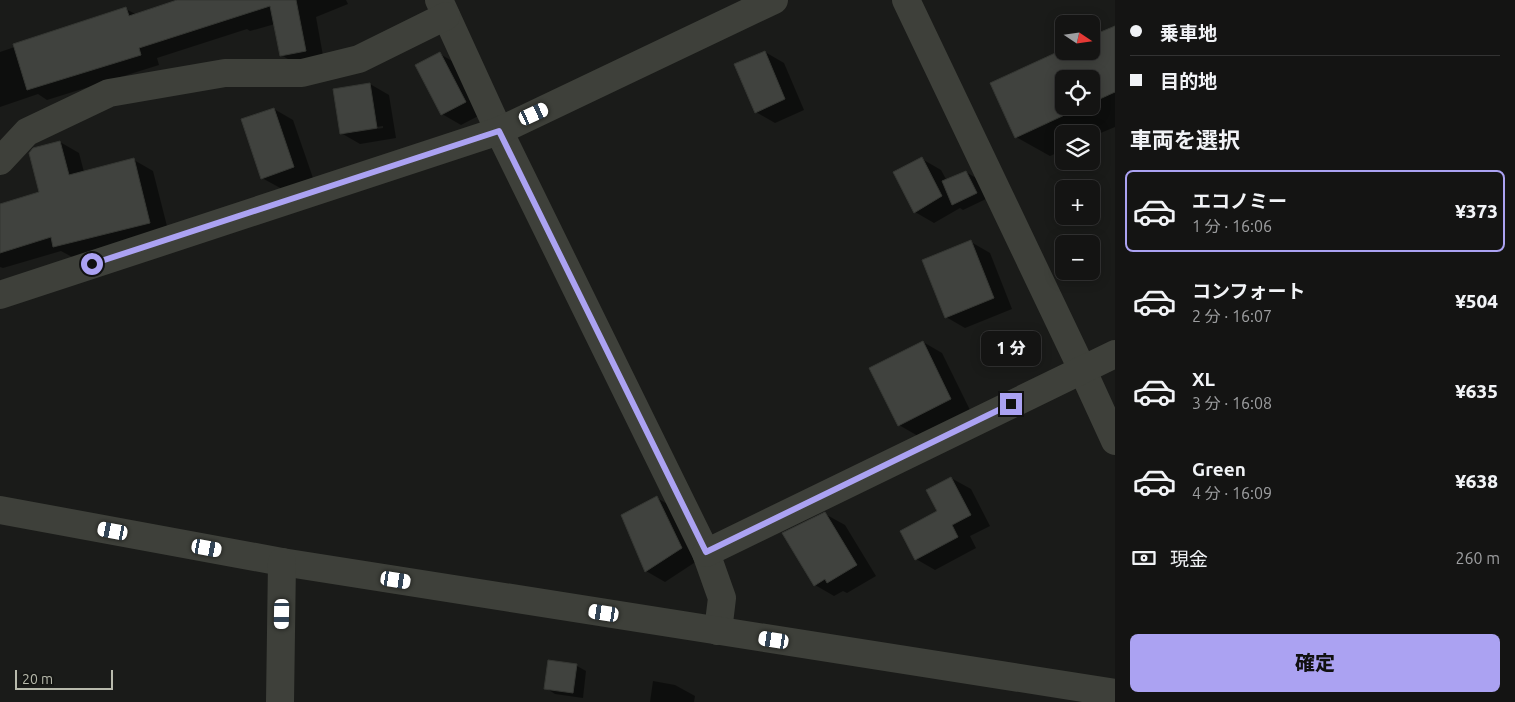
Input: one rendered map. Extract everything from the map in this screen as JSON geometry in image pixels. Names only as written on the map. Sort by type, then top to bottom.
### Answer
[{"type":"street","points":[[0,294],[499,131],[774,0]]},
{"type":"street","points":[[906,0],[1115,441]]},
{"type":"street","points":[[0,162],[26,132],[109,92],[225,73],[302,73],[359,59],[443,8],[499,131],[706,552],[722,598],[718,631]]},
{"type":"street","points":[[706,552],[1115,354]]},
{"type":"street","points":[[0,510],[282,562],[1115,693]]},
{"type":"street","points":[[280,702],[282,562]]},
{"type":"building","points":[[177,0],[296,0],[306,51],[280,56],[270,6],[139,48],[141,55],[27,90],[13,44],[126,7],[129,16]]},
{"type":"building","points":[[1115,26],[1115,92],[1100,99],[1100,70],[1055,70],[1055,115],[1065,115],[1015,138],[990,83],[1055,53],[1055,60],[1100,60],[1100,32]]},
{"type":"building","points":[[765,51],[785,99],[755,113],[734,64]]},
{"type":"building","points":[[440,52],[466,102],[441,115],[415,65]]},
{"type":"building","points":[[370,83],[377,128],[340,134],[333,89]]},
{"type":"building","points":[[274,108],[294,167],[261,179],[241,119]]},
{"type":"building","points":[[60,141],[69,175],[134,158],[150,223],[53,247],[51,237],[0,253],[0,204],[39,192],[29,153],[33,148]]},
{"type":"building","points":[[922,157],[942,196],[914,213],[893,172]]},
{"type":"building","points":[[966,171],[977,193],[952,205],[942,181]]},
{"type":"building","points":[[971,240],[994,298],[945,318],[922,260]]},
{"type":"building","points":[[923,341],[951,399],[898,426],[869,368]]},
{"type":"building","points":[[951,477],[971,515],[952,525],[958,537],[915,560],[900,531],[937,511],[926,490]]},
{"type":"building","points":[[657,496],[682,548],[645,572],[621,515]]},
{"type":"building","points":[[825,512],[857,565],[827,583],[825,579],[814,586],[782,533]]},
{"type":"building","points":[[548,660],[577,664],[573,693],[544,689]]},
{"type":"route","points":[[92,264],[499,131],[706,552],[1011,404]]}]
